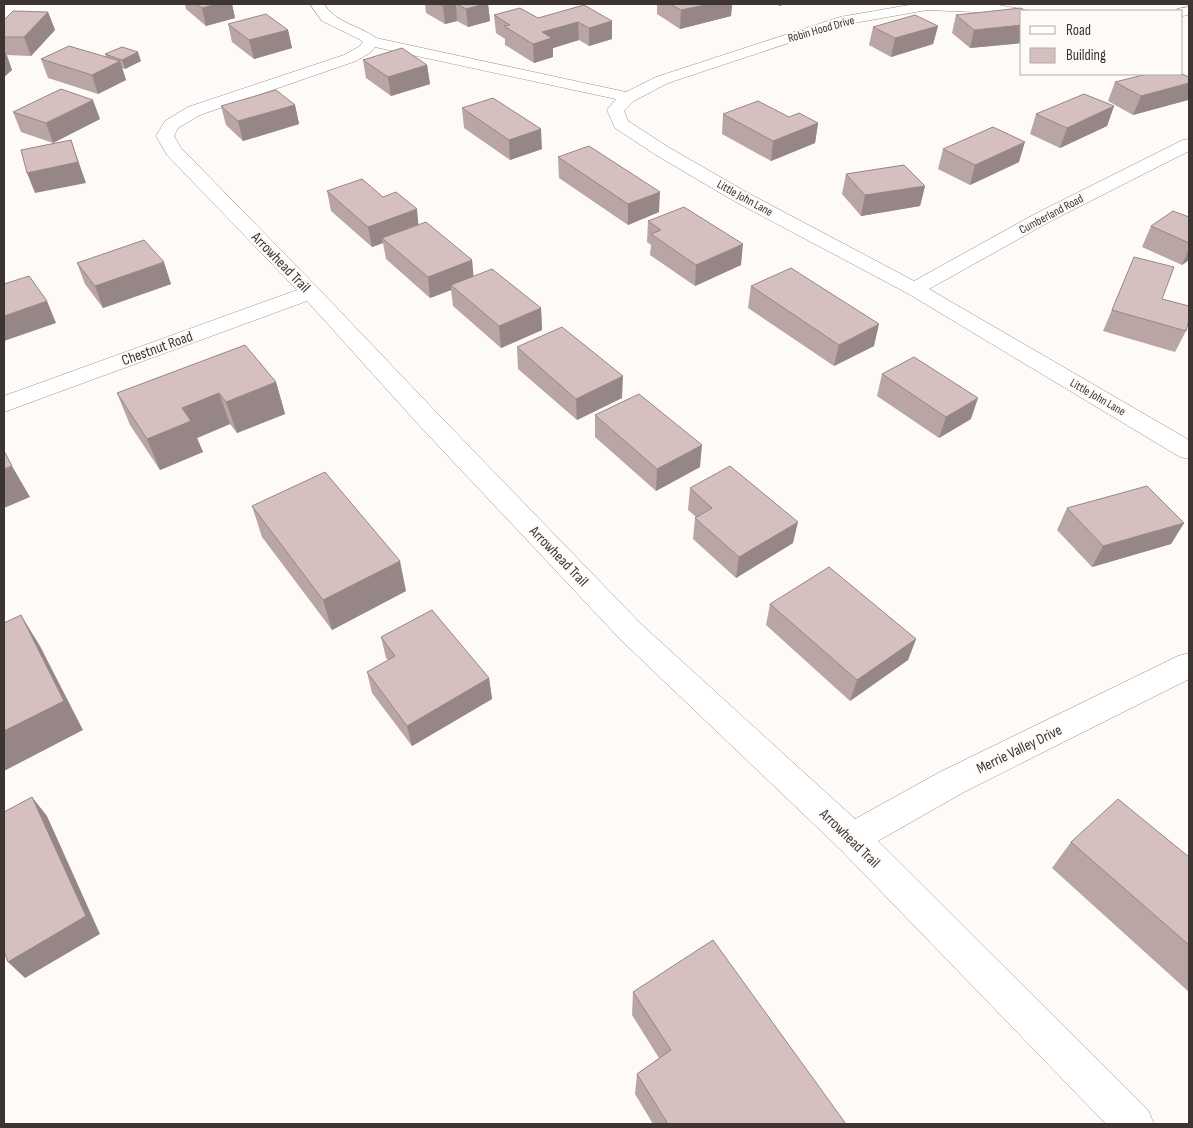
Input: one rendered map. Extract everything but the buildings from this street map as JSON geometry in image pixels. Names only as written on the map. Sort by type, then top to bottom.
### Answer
[{"type":"street","points":[[317,4],[321,14],[341,26],[362,33],[371,41],[628,97]]},
{"type":"street","name":"Robin Hood Drive","points":[[628,97],[662,80],[840,21],[927,6],[998,9],[1020,13]]},
{"type":"street","name":"Arrowhead Trail","points":[[371,41],[366,49],[350,58],[194,111],[171,125],[165,136],[173,151],[311,292],[426,417],[631,632],[852,838],[1134,1124]]},
{"type":"street","name":"Little John Lane","points":[[628,97],[615,110],[621,124],[662,151],[741,197],[914,290],[1189,451]]},
{"type":"street","name":"Cumberland Road","points":[[914,290],[1042,218],[1189,144]]},
{"type":"street","name":"Chestnut Road","points":[[4,404],[311,292]]},
{"type":"street","name":"Merrie Valley Drive","points":[[852,838],[952,782],[1189,665]]}]
